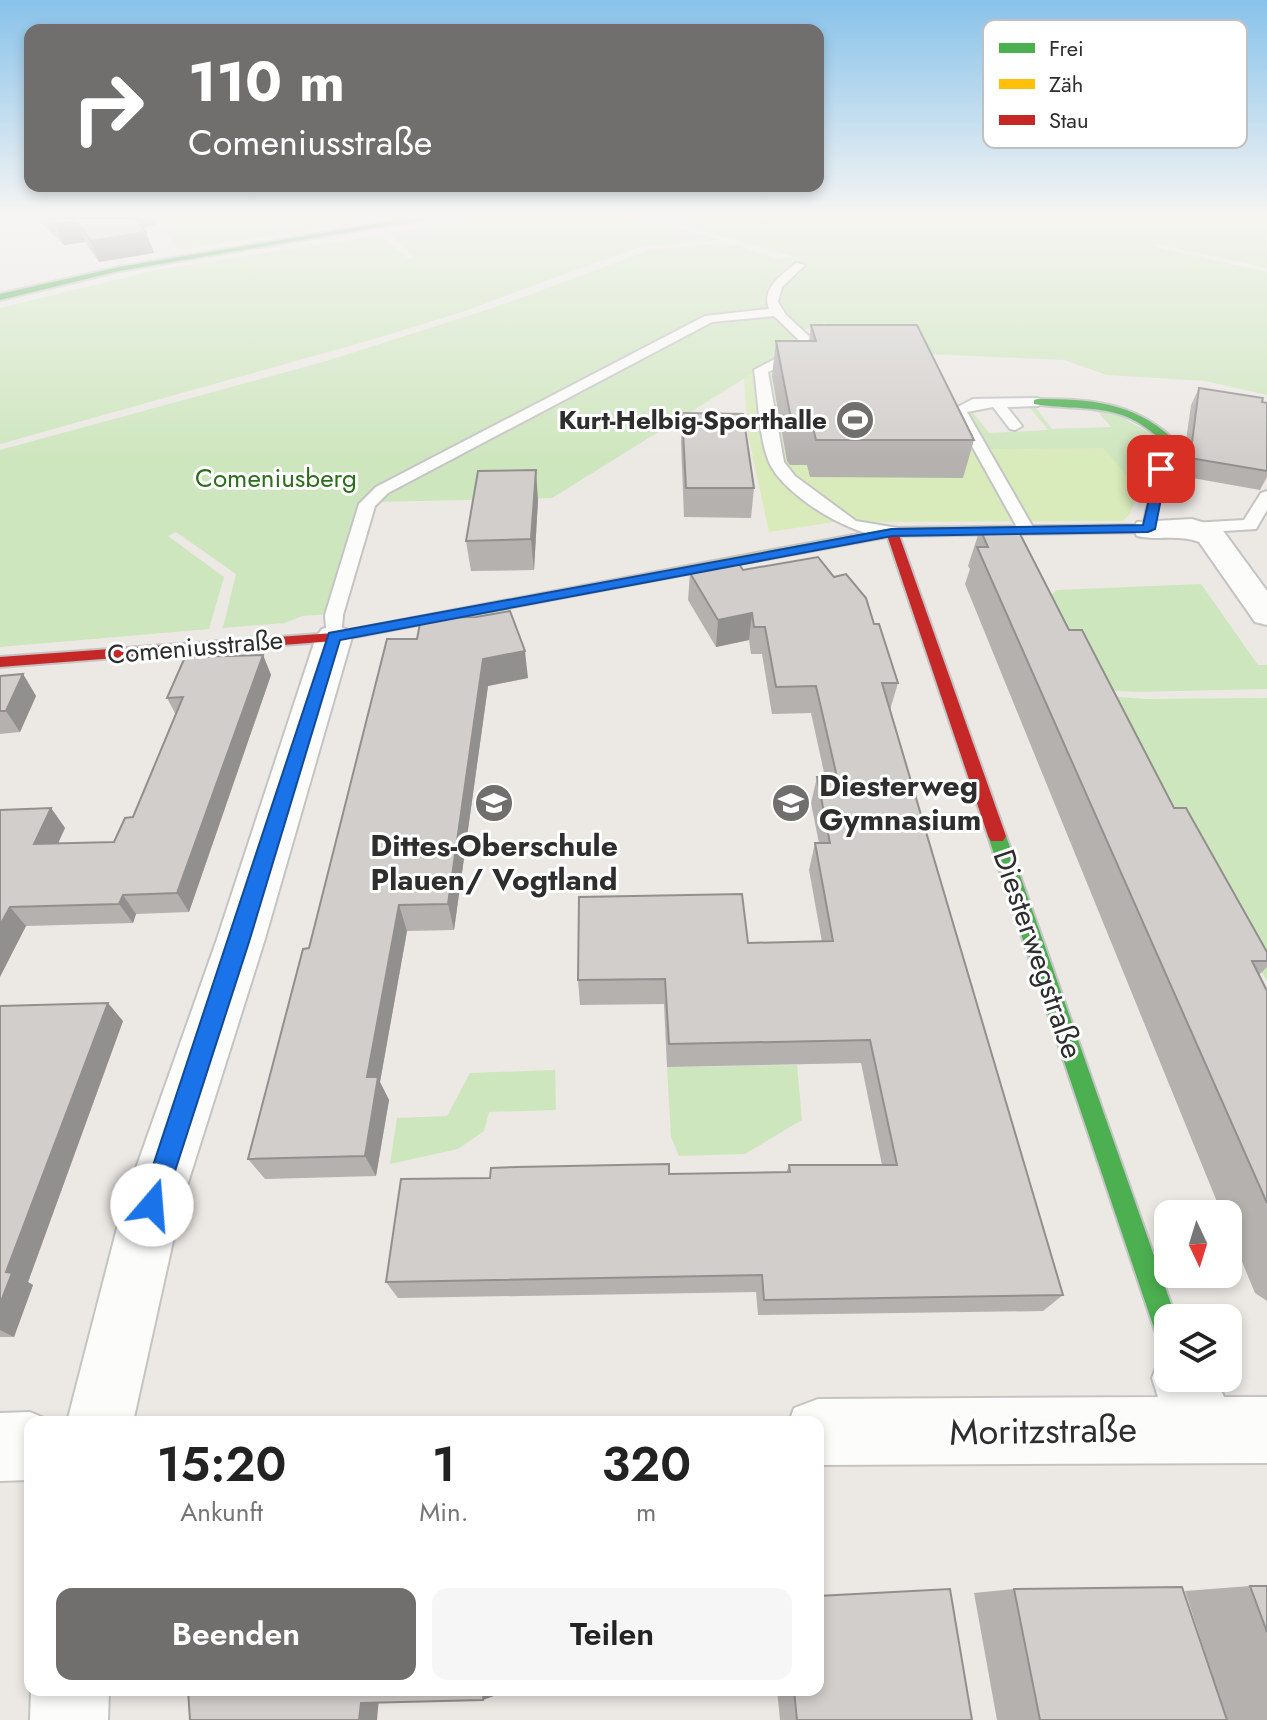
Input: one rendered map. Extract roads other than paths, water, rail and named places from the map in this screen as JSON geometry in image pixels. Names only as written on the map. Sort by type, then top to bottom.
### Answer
[{"type":"street","points":[[1038,402],[1093,402],[1127,410],[1157,424],[1168,440],[1148,529]]},
{"type":"street","name":"Comeniusstraße","points":[[0,662],[334,637],[892,532],[1192,528]]},
{"type":"street","points":[[1192,528],[1210,535],[1267,615]]},
{"type":"street","name":"Diesterwegstraße","points":[[892,532],[1159,1304]]},
{"type":"street","points":[[101,1416],[152,1205],[240,942],[334,637]]},
{"type":"street","name":"Moritzstraße","points":[[824,1432],[1193,1403],[1267,1430]]},
{"type":"street","points":[[0,1447],[24,1446]]},
{"type":"street","points":[[69,1720],[70,1696]]},
{"type":"lane","points":[[770,298],[778,312],[805,338],[800,351],[761,370],[776,462],[789,479],[851,525],[892,532]]},
{"type":"lane","points":[[334,637],[334,615],[367,504],[382,490],[709,319],[778,312]]},
{"type":"lane","points":[[996,402],[1015,426]]},
{"type":"lane","points":[[1026,529],[959,410],[963,405],[1038,402]]},
{"type":"lane","points":[[1192,528],[1250,525],[1267,496]]},
{"type":"place","name":"Kurt-Helbig-Sporthalle","points":[[855,420]]},
{"type":"place","name":"Dittes-Oberschule Plauen/ Vogtland","points":[[494,803]]},
{"type":"place","name":"Diesterweg Gymnasium","points":[[791,803]]},
{"type":"park label","name":"Comeniusberg","points":[[276,478]]}]
